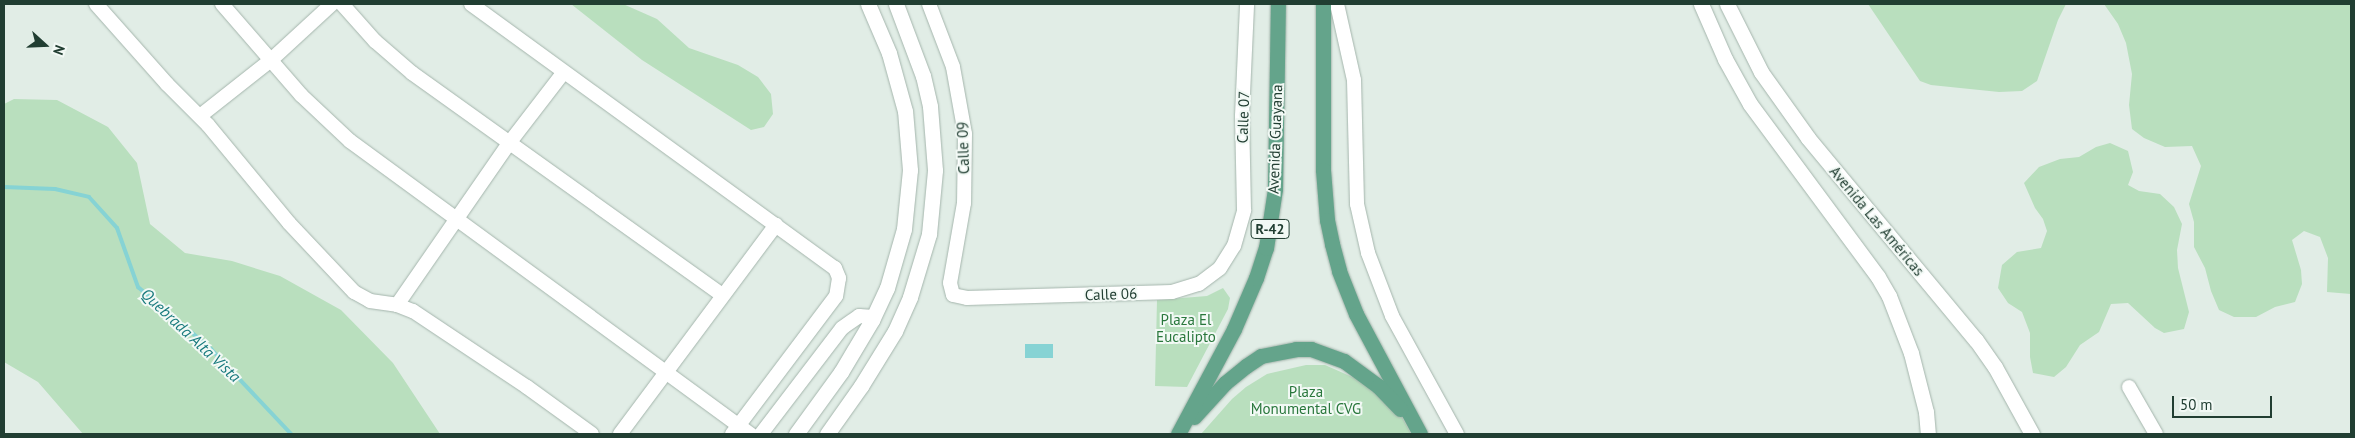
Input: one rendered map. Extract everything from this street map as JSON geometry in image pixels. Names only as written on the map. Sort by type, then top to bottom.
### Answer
[{"type":"main road","points":[[796,434],[841,372],[874,317],[887,288],[904,229],[910,170],[909,138],[899,83],[868,4]]},
{"type":"main road","points":[[827,434],[866,379],[895,331],[910,297],[928,234],[934,170],[930,106],[923,76],[896,4]]},
{"type":"main road","name":"Avenida Guayana","points":[[1178,434],[1234,329],[1256,278],[1266,248],[1275,189],[1278,4]]},
{"type":"main road","points":[[1323,4],[1323,170],[1327,220],[1332,244],[1339,271],[1356,314],[1420,434]]},
{"type":"main road","points":[[1703,10],[1727,5]]},
{"type":"main road","name":"Avenida Las Américas","points":[[1727,5],[1761,72],[1808,138],[1976,340],[1995,367],[2032,434]]},
{"type":"main road","name":"Avenida Las Américas","points":[[1703,10],[1725,59],[1750,104],[1866,261],[1889,296],[1911,353],[1926,412],[1928,434]]},
{"type":"main road","points":[[1178,434],[1225,383],[1246,366],[1261,356],[1296,349],[1327,354],[1360,371],[1396,404],[1420,434]]},
{"type":"street","points":[[96,4],[200,116],[289,223],[354,292],[376,303],[397,305],[413,311],[592,434]]},
{"type":"street","points":[[222,4],[334,128],[666,372],[735,430],[751,434]]},
{"type":"street","points":[[200,116],[271,60],[332,4]]},
{"type":"street","points":[[342,4],[376,41],[412,73],[722,295]]},
{"type":"street","points":[[471,4],[832,264],[839,278],[838,290],[822,317],[735,430]]},
{"type":"street","name":"Calle 09","points":[[928,4],[953,67],[965,134],[964,203],[959,239],[950,275],[950,292],[953,295]]},
{"type":"street","name":"Calle 07","points":[[1238,230],[1244,210],[1242,116],[1247,4]]},
{"type":"street","points":[[1337,4],[1354,80],[1357,204],[1368,253],[1392,316],[1457,434]]},
{"type":"street","points":[[397,305],[510,142],[564,72]]},
{"type":"street","points":[[620,434],[776,225]]},
{"type":"street","name":"Calle 06","points":[[953,295],[967,298],[1179,290],[1199,284],[1220,268],[1228,258],[1238,230]]},
{"type":"street","points":[[761,434],[842,328],[856,317],[874,317]]},
{"type":"street","points":[[2129,387],[2156,434]]},
{"type":"green space","points":[[571,4],[623,4],[657,19],[689,48],[738,65],[758,77],[771,94],[773,114],[764,127],[751,130],[642,60]]},
{"type":"green space","points":[[1868,4],[2066,4],[2058,20],[2037,81],[2022,91],[1999,92],[1931,85],[1920,81]]},
{"type":"green space","points":[[2104,4],[2351,4],[2351,294],[2327,292],[2328,258],[2320,237],[2304,231],[2292,240],[2301,270],[2302,284],[2295,302],[2275,307],[2256,317],[2234,317],[2219,310],[2211,291],[2205,268],[2194,247],[2194,222],[2189,204],[2201,166],[2192,146],[2165,147],[2144,138],[2132,129],[2129,105],[2132,74],[2126,43],[2118,24]]},
{"type":"green space","points":[[14,99],[57,100],[108,127],[137,163],[150,224],[185,253],[232,261],[280,276],[341,310],[393,363],[440,434],[83,434],[38,382],[4,362],[4,104]]},
{"type":"green space","points":[[2110,143],[2128,151],[2133,172],[2128,185],[2139,191],[2160,194],[2174,207],[2182,224],[2177,250],[2178,268],[2189,312],[2184,329],[2164,333],[2155,328],[2128,303],[2111,304],[2099,332],[2080,345],[2066,367],[2054,377],[2033,373],[2030,357],[2030,333],[2022,312],[2008,303],[1998,288],[2002,265],[2017,252],[2041,248],[2047,231],[2043,219],[2035,208],[2024,183],[2039,167],[2060,159],[2079,157],[2096,147]]},
{"type":"green space","name":"Plaza El Eucalipto","points":[[1223,288],[1230,298],[1228,309],[1187,387],[1155,386],[1157,300],[1207,296]]},
{"type":"green space","name":"Plaza Monumental CVG","points":[[1306,365],[1325,365],[1359,380],[1402,417],[1411,434],[1201,434],[1232,399],[1246,387],[1267,374]]},
{"type":"water","points":[[1025,344],[1053,344],[1053,358],[1025,358]]},
{"type":"waterway","name":"Quebrada Alta Vista","points":[[4,187],[55,189],[89,197],[117,228],[138,287],[211,349],[291,434]]}]
